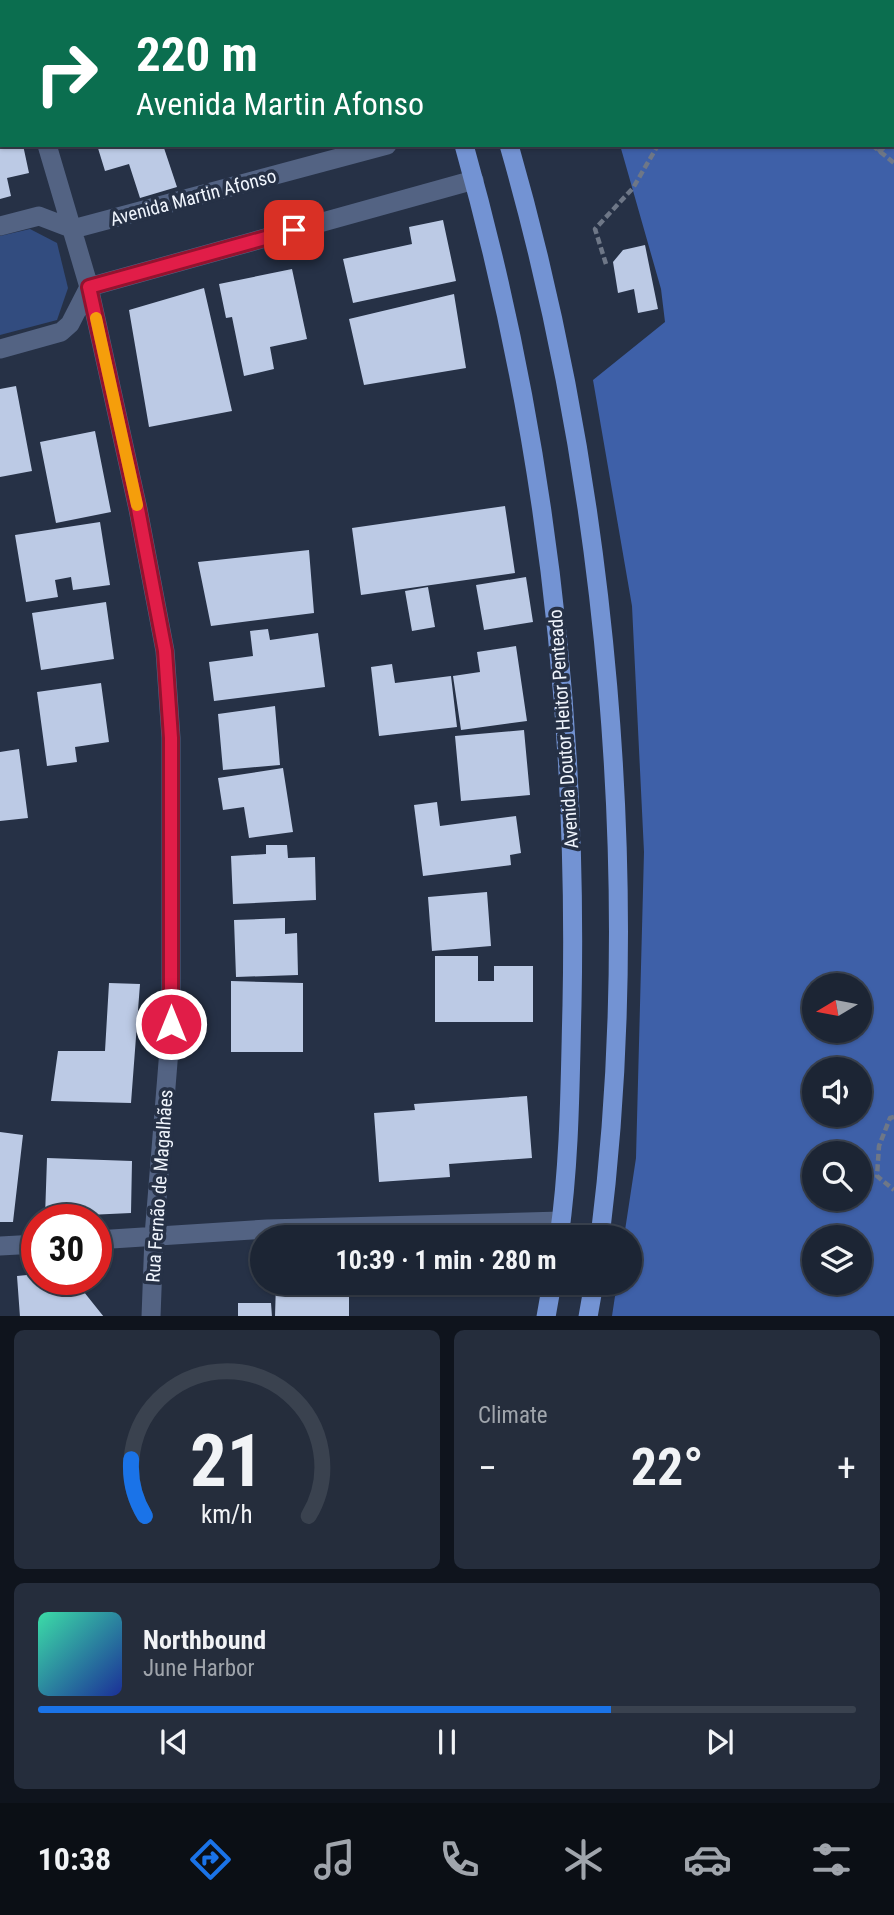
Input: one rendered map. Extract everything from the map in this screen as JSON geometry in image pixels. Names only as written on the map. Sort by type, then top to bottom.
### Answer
[{"type":"main road","name":"Avenida Doutor Heitor Penteado","points":[[465,147],[513,335],[546,539],[565,695],[573,877],[573,957],[560,1225]]},
{"type":"main road","points":[[510,147],[542,269],[565,390],[597,586],[608,689],[617,895],[616,995],[607,1180],[601,1225]]},
{"type":"main road","points":[[546,1316],[550,1295]]},
{"type":"main road","points":[[588,1316],[592,1295]]},
{"type":"street","name":"Rua Fernão de Magalhães","points":[[48,147],[89,287],[138,509],[163,638],[170,713],[171,1024],[154,1236],[151,1316]]},
{"type":"street","name":"Avenida Martin Afonso","points":[[73,229],[380,147]]},
{"type":"street","points":[[0,349],[61,332],[70,324],[89,287],[474,180]]},
{"type":"street","points":[[0,226],[39,216],[73,229]]},
{"type":"street","points":[[112,1239],[250,1234]]},
{"type":"street","points":[[0,1246],[21,1245]]},
{"type":"path","points":[[606,264],[595,229],[632,188],[657,147]]},
{"type":"path","points":[[873,147],[894,163]]},
{"type":"path","points":[[877,152],[885,147]]},
{"type":"path","points":[[894,1117],[890,1118],[879,1146],[877,1176],[894,1190]]},
{"type":"shaded area","points":[[621,147],[894,147],[894,1316],[612,1316],[615,1295],[642,1295],[642,1225],[626,1225],[636,1158],[644,852],[632,606],[593,380],[665,322],[661,289]]},
{"type":"shaded area","points":[[30,229],[57,243],[68,288],[57,320],[0,335],[0,236]]},
{"type":"building","points":[[0,147],[23,147],[29,173],[7,178],[11,196],[0,199]]},
{"type":"building","points":[[98,147],[164,147],[177,187],[140,198],[129,164],[105,171]]},
{"type":"building","points":[[443,220],[456,281],[353,303],[343,259],[412,244],[409,227]]},
{"type":"building","points":[[645,245],[658,309],[638,313],[634,289],[618,293],[613,262],[623,250]]},
{"type":"building","points":[[292,269],[307,339],[270,347],[274,369],[244,376],[232,317],[226,318],[219,284]]},
{"type":"building","points":[[204,288],[232,411],[149,427],[129,310]]},
{"type":"building","points":[[454,294],[466,368],[364,385],[349,319]]},
{"type":"building","points":[[16,386],[32,471],[0,477],[0,389]]},
{"type":"building","points":[[95,431],[111,512],[56,523],[40,442]]},
{"type":"building","points":[[505,506],[515,573],[361,595],[352,528]]},
{"type":"building","points":[[100,522],[110,585],[73,590],[71,577],[55,580],[58,597],[26,602],[15,535]]},
{"type":"building","points":[[309,550],[314,613],[211,626],[198,562]]},
{"type":"building","points":[[526,577],[533,622],[484,630],[476,585]]},
{"type":"building","points":[[428,587],[435,627],[412,631],[405,591]]},
{"type":"building","points":[[106,602],[114,659],[41,670],[32,613]]},
{"type":"building","points":[[268,629],[270,640],[318,633],[325,687],[214,701],[209,662],[253,656],[250,631]]},
{"type":"building","points":[[516,646],[527,721],[461,730],[453,676],[480,672],[477,652]]},
{"type":"building","points":[[392,664],[395,683],[451,676],[457,727],[379,736],[371,667]]},
{"type":"building","points":[[101,683],[109,742],[75,747],[77,762],[47,766],[37,692]]},
{"type":"building","points":[[275,706],[280,765],[223,770],[218,714]]},
{"type":"building","points":[[524,730],[530,795],[461,801],[455,736]]},
{"type":"building","points":[[19,749],[28,818],[0,821],[0,752]]},
{"type":"building","points":[[283,768],[293,832],[249,838],[244,807],[223,810],[218,778]]},
{"type":"building","points":[[437,802],[440,826],[516,816],[521,853],[510,855],[511,865],[423,876],[414,805]]},
{"type":"building","points":[[266,845],[287,845],[288,858],[315,857],[316,900],[233,904],[231,856],[266,854]]},
{"type":"building","points":[[487,892],[491,946],[432,951],[428,897]]},
{"type":"building","points":[[285,918],[285,934],[297,933],[298,975],[236,977],[234,920]]},
{"type":"building","points":[[435,956],[478,956],[478,981],[494,981],[494,966],[533,966],[533,1022],[435,1022]]},
{"type":"building","points":[[231,981],[303,983],[303,1052],[231,1052]]},
{"type":"building","points":[[109,983],[140,984],[131,1103],[51,1101],[58,1051],[105,1051]]},
{"type":"building","points":[[527,1096],[532,1158],[449,1164],[450,1177],[379,1182],[374,1113],[415,1110],[414,1104]]},
{"type":"building","points":[[0,1132],[23,1135],[13,1222],[0,1222]]},
{"type":"building","points":[[47,1158],[132,1161],[131,1213],[112,1214],[112,1204],[45,1204]]},
{"type":"building","points":[[17,1276],[21,1276],[21,1295],[86,1295],[103,1316],[20,1316]]},
{"type":"building","points":[[276,1295],[349,1295],[349,1316],[275,1316]]},
{"type":"building","points":[[238,1303],[271,1303],[272,1316],[238,1316]]},
{"type":"slow traffic","points":[[96,318],[137,505]]},
{"type":"route","points":[[171,1024],[171,738],[165,651],[138,509],[89,287],[294,230]]}]
